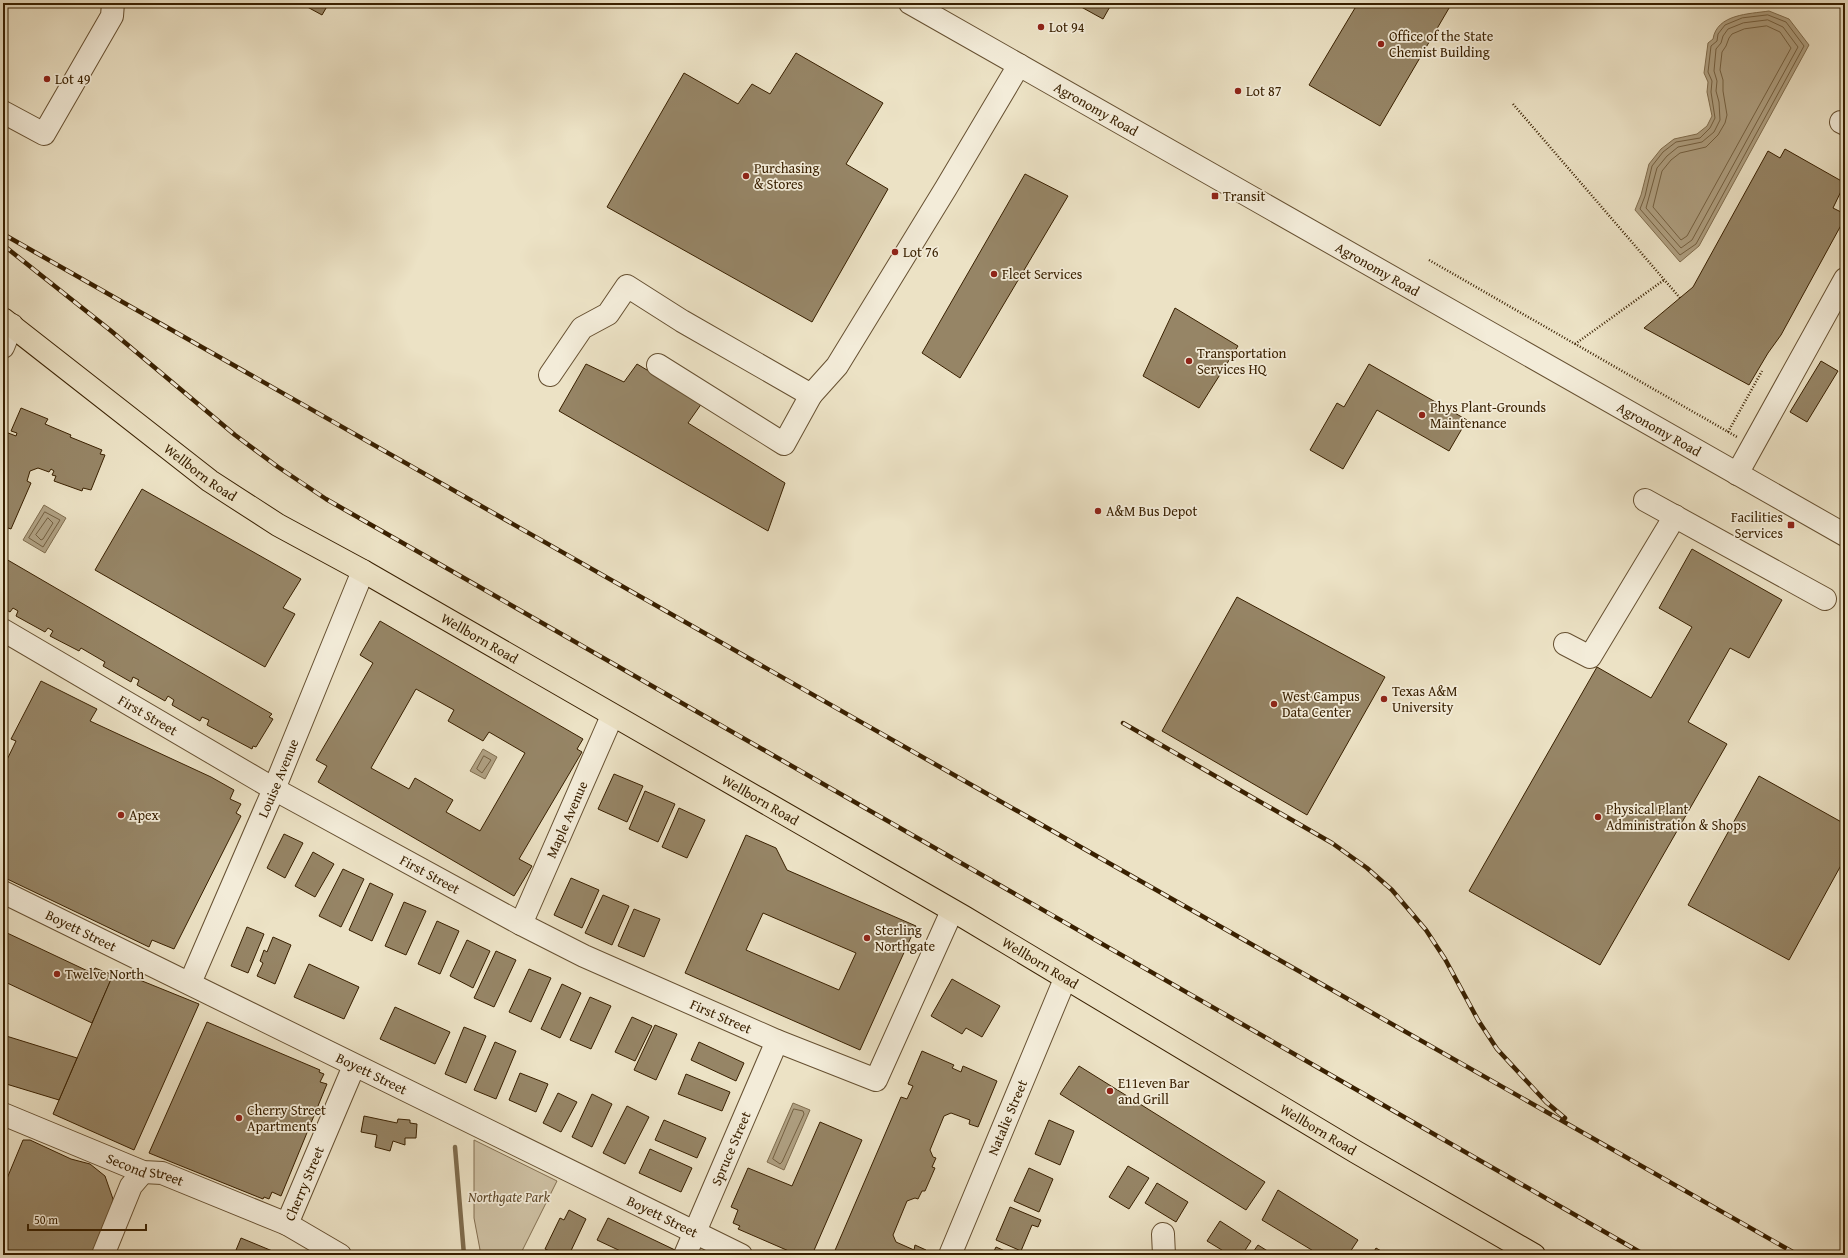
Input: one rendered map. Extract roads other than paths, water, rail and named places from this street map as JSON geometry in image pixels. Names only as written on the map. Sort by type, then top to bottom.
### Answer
[{"type":"main road","name":"Wellborn Road","points":[[7,322],[210,480],[278,525],[363,571],[952,911],[1356,1152],[1534,1255]]},
{"type":"street","points":[[3,112],[44,134],[112,16],[113,3]]},
{"type":"street","name":"Agronomy Road","points":[[910,3],[1565,374],[1736,474],[1845,535]]},
{"type":"street","points":[[658,365],[784,444],[811,395],[840,361],[1019,65]]},
{"type":"street","points":[[1736,474],[1845,279]]},
{"type":"street","points":[[550,375],[582,328],[608,314],[626,286],[682,321],[811,395]]},
{"type":"street","points":[[3,347],[7,322]]},
{"type":"street","points":[[1645,500],[1825,599]]},
{"type":"street","points":[[1565,644],[1590,657],[1675,516]]},
{"type":"street","name":"Louise Avenue","points":[[190,983],[274,789],[363,571]]},
{"type":"street","name":"First Street","points":[[3,630],[274,789],[521,924],[584,956],[777,1041],[876,1080],[952,911]]},
{"type":"street","name":"Maple Avenue","points":[[521,924],[612,716]]},
{"type":"street","name":"Boyett Street","points":[[3,892],[190,983],[354,1066],[695,1231],[741,1255]]},
{"type":"street","name":"Natalie Street","points":[[950,1255],[1065,979]]},
{"type":"street","name":"Spruce Street","points":[[685,1255],[777,1041]]},
{"type":"street","name":"Cherry Street","points":[[340,1255],[287,1224],[354,1066]]},
{"type":"street","name":"Second Street","points":[[3,1114],[143,1172],[162,1173],[287,1224]]},
{"type":"street","points":[[103,1255],[131,1186],[143,1172]]},
{"type":"water","points":[[1769,11],[1789,19],[1809,45],[1699,246],[1680,262],[1635,210],[1641,195],[1649,164],[1661,149],[1674,139],[1697,134],[1707,126],[1712,116],[1707,92],[1708,82],[1704,73],[1708,43],[1713,39],[1721,24],[1735,17]]},
{"type":"water","points":[[44,505],[66,518],[45,553],[23,540]]},
{"type":"water","points":[[483,749],[497,757],[485,779],[470,771]]},
{"type":"water","points":[[793,1103],[810,1110],[784,1170],[767,1162]]},
{"type":"waterway","points":[[455,1147],[464,1255]]},
{"type":"railway","points":[[3,234],[1798,1255]]},
{"type":"railway","points":[[3,245],[110,330],[235,435],[278,467],[326,499],[1645,1255]]},
{"type":"railway","points":[[1123,723],[1332,843],[1367,868],[1392,890],[1426,930],[1445,959],[1478,1020],[1497,1049],[1546,1102],[1565,1118]]},
{"type":"place","name":"Lot 94","points":[[1041,27]]},
{"type":"place","name":"Office of the State Chemist Building","points":[[1381,44]]},
{"type":"place","name":"Lot 49","points":[[47,79]]},
{"type":"place","name":"Lot 87","points":[[1238,91]]},
{"type":"place","name":"Purchasing & Stores","points":[[746,176]]},
{"type":"place","name":"Transit","points":[[1215,196]]},
{"type":"place","name":"Lot 76","points":[[895,252]]},
{"type":"place","name":"Fleet Services","points":[[994,274]]},
{"type":"place","name":"Transportation Services HQ","points":[[1189,361]]},
{"type":"place","name":"Phys Plant-Grounds Maintenance","points":[[1422,415]]},
{"type":"place","name":"A&M Bus Depot","points":[[1098,511]]},
{"type":"place","name":"Facilities Services","points":[[1791,525]]},
{"type":"place","name":"Texas A&M University","points":[[1384,699]]},
{"type":"place","name":"West Campus Data Center","points":[[1274,704]]},
{"type":"place","name":"Apex","points":[[121,815]]},
{"type":"place","name":"Physical Plant Administration & Shops","points":[[1598,817]]},
{"type":"place","name":"Sterling Northgate","points":[[867,938]]},
{"type":"place","name":"Twelve North","points":[[57,974]]},
{"type":"place","name":"E11even Bar and Grill","points":[[1110,1091]]},
{"type":"place","name":"Cherry Street Apartments","points":[[239,1118]]},
{"type":"park label","name":"Northgate Park","points":[[509,1197]]}]
